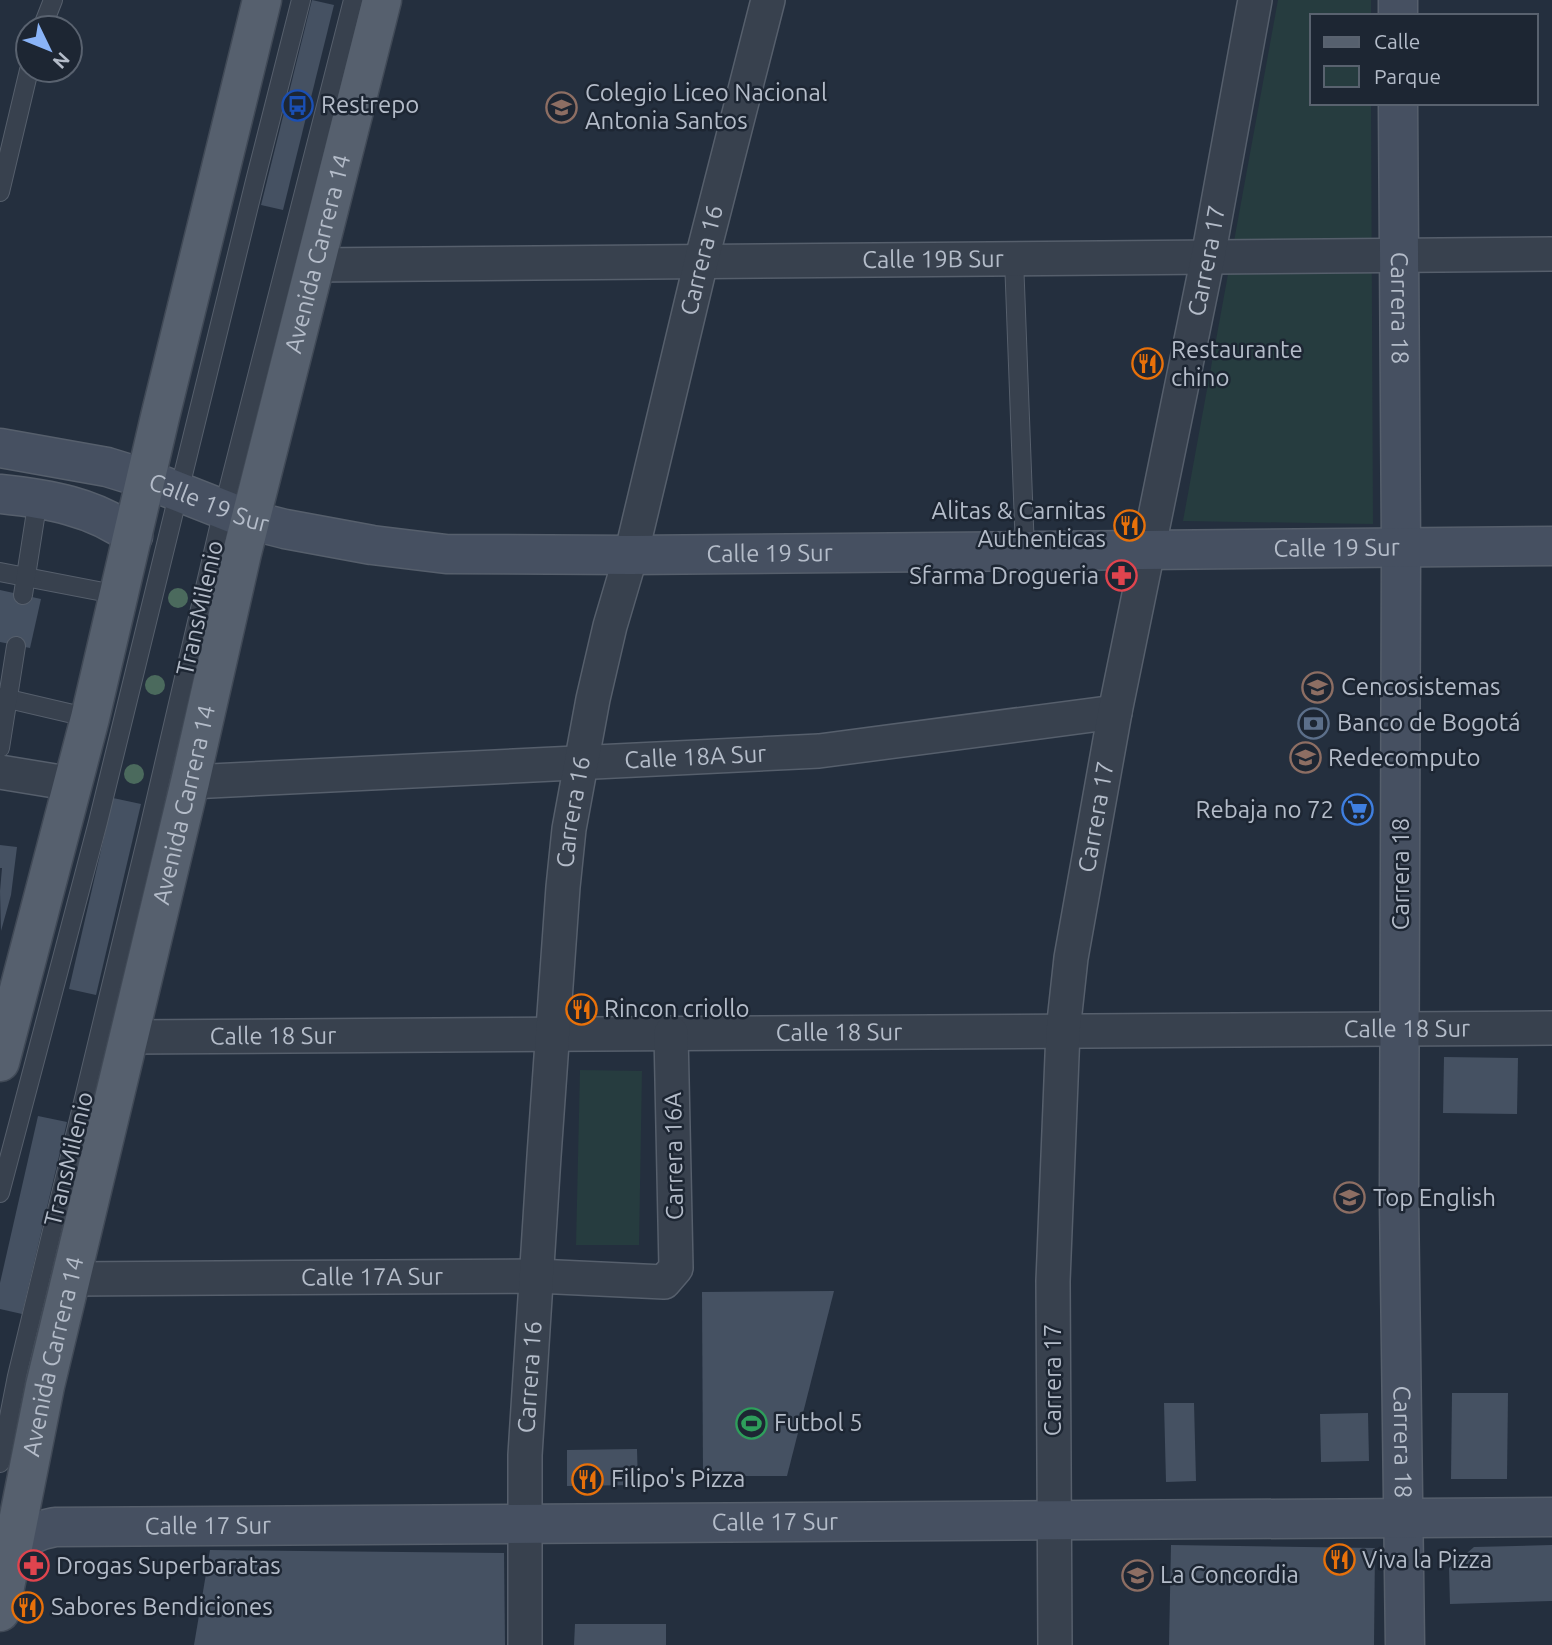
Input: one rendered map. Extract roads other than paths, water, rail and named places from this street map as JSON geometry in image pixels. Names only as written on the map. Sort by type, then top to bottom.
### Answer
[{"type":"main road","points":[[0,1062],[5,1026],[73,784],[133,536],[162,486],[262,0]]},
{"type":"main road","name":"Avenida Carrera 14","points":[[0,1612],[6,1545],[190,782],[236,515],[313,265],[382,0]]},
{"type":"main road","name":"Carrera 18","points":[[1398,105],[1401,547],[1399,1201],[1405,1645]]},
{"type":"main road","name":"Calle 19 Sur","points":[[0,448],[107,467],[236,515],[372,545],[433,552],[631,555],[1552,546]]},
{"type":"main road","points":[[0,494],[38,499],[85,510],[106,518],[133,536]]},
{"type":"main road","name":"Calle 17 Sur","points":[[6,1545],[55,1527],[1552,1517]]},
{"type":"street","name":"Carrera 16","points":[[525,1645],[525,1455],[536,1276],[563,887],[580,765],[610,626],[631,555],[701,262],[768,0]]},
{"type":"street","name":"Carrera 17","points":[[1055,1645],[1053,1281],[1063,1031],[1071,958],[1115,712],[1208,257],[1255,0]]},
{"type":"street","name":"Calle 19B Sur","points":[[313,265],[1552,254]]},
{"type":"street","name":"Calle 18A Sur","points":[[190,782],[580,765],[819,751],[1115,712]]},
{"type":"street","points":[[0,772],[73,784]]},
{"type":"street","name":"Calle 18 Sur","points":[[129,1037],[1552,1028]]},
{"type":"street","name":"Carrera 16A","points":[[671,1033],[676,1268],[671,1276]]},
{"type":"street","name":"Calle 17A Sur","points":[[71,1279],[536,1276],[664,1282],[671,1276]]},
{"type":"lane","name":"TransMilenio","points":[[0,1193],[98,822],[162,486],[301,0]]},
{"type":"lane","name":"TransMilenio","points":[[0,1463],[17,1376],[145,846],[236,515],[353,0]]},
{"type":"lane","points":[[0,192],[26,84]]},
{"type":"lane","points":[[1014,259],[1025,551]]},
{"type":"lane","points":[[23,595],[38,499]]},
{"type":"lane","points":[[0,572],[119,595]]},
{"type":"lane","points":[[0,748],[4,698],[16,646]]},
{"type":"lane","points":[[4,698],[90,718]]},
{"type":"place","name":"Restrepo","points":[[298,105]]},
{"type":"place","name":"Colegio Liceo Nacional Antonia Santos","points":[[562,107]]},
{"type":"place","name":"Restaurante chino","points":[[1148,364]]},
{"type":"place","name":"Alitas & Carnitas Authenticas","points":[[1129,525]]},
{"type":"place","name":"Sfarma Drogueria","points":[[1122,576]]},
{"type":"place","name":"Cencosistemas","points":[[1318,687]]},
{"type":"place","name":"Banco de Bogotá","points":[[1314,723]]},
{"type":"place","name":"Redecomputo","points":[[1305,758]]},
{"type":"place","name":"Rebaja no 72","points":[[1357,810]]},
{"type":"place","name":"Rincon criollo","points":[[581,1009]]},
{"type":"place","name":"Top English","points":[[1350,1198]]},
{"type":"place","name":"Futbol 5","points":[[751,1423]]},
{"type":"place","name":"Filipo's Pizza","points":[[588,1479]]},
{"type":"place","name":"Viva la Pizza","points":[[1339,1560]]},
{"type":"place","name":"Drogas Superbaratas","points":[[33,1566]]},
{"type":"place","name":"La Concordia","points":[[1137,1575]]},
{"type":"place","name":"Sabores Bendiciones","points":[[28,1607]]}]
